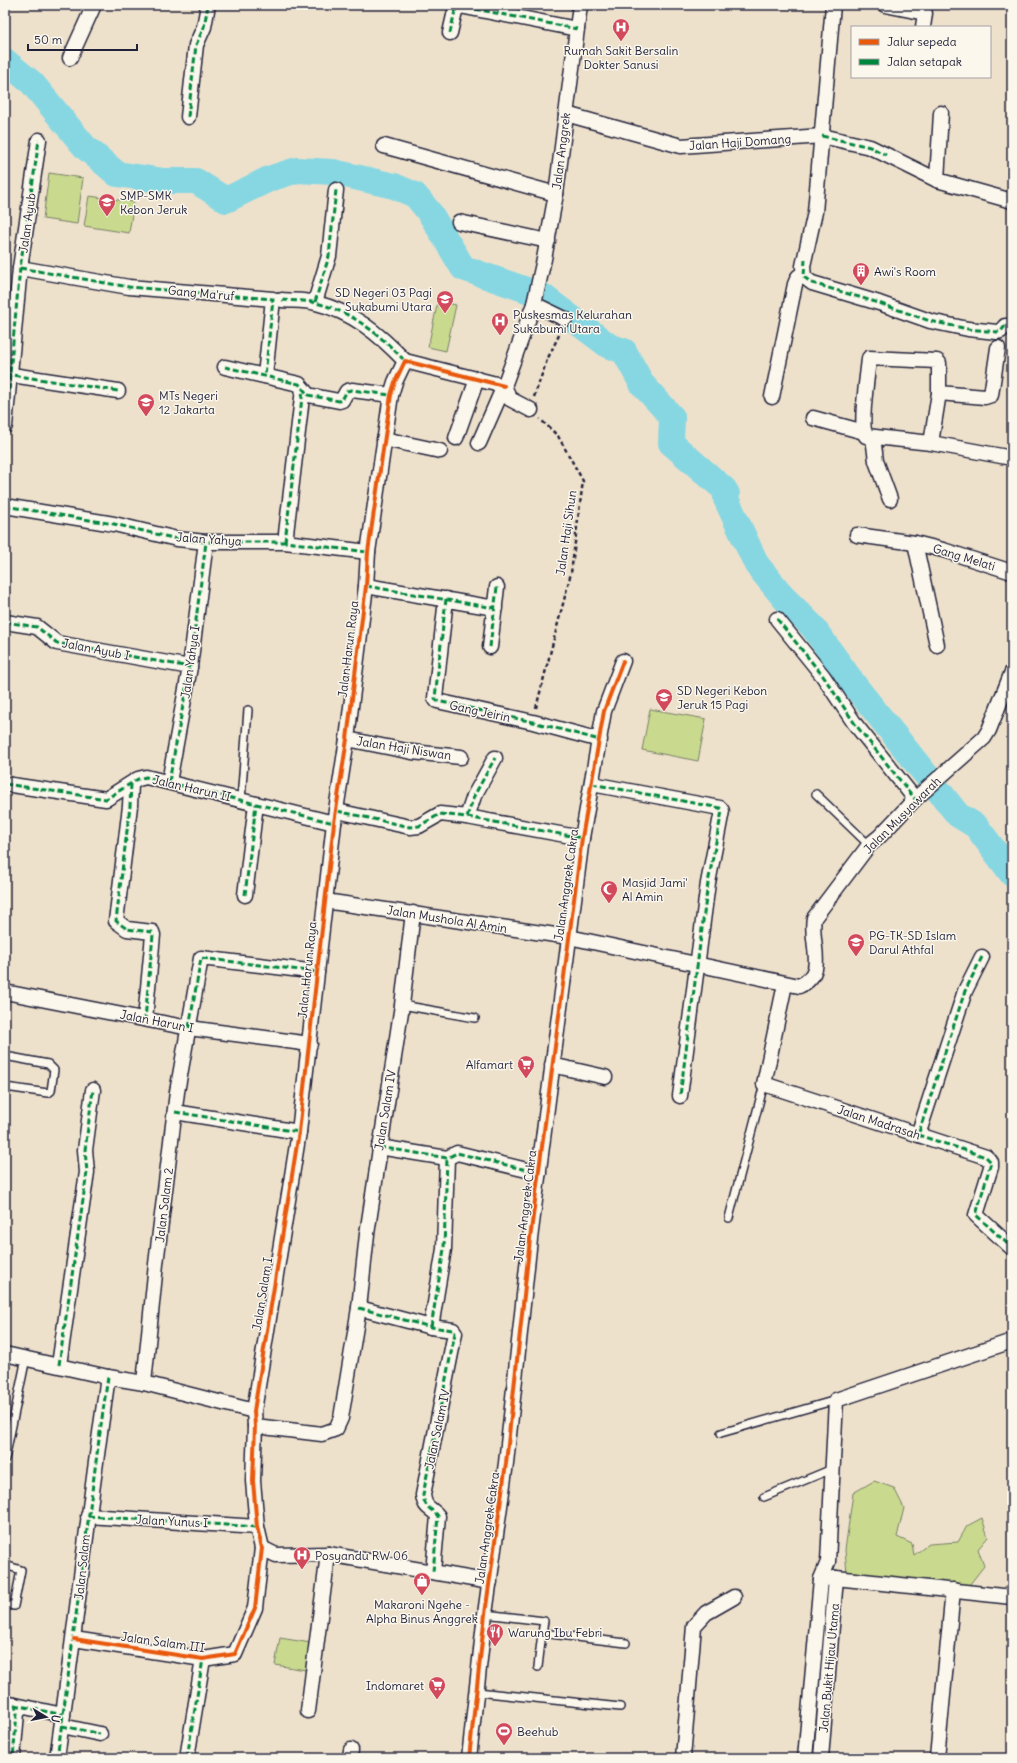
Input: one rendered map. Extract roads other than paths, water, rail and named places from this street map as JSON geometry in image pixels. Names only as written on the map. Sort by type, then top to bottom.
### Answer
[{"type":"street","points":[[70,58],[94,5]]},
{"type":"street","points":[[188,117],[196,45],[204,27],[208,5]]},
{"type":"street","points":[[450,33],[455,11],[459,5],[577,30]]},
{"type":"street","name":"Jalan Anggrek","points":[[536,294],[548,241],[556,194],[580,5]]},
{"type":"street","points":[[833,5],[815,212],[803,273],[804,277],[812,283],[906,312],[930,321],[968,329],[998,332],[1001,332],[1006,326],[1012,326]]},
{"type":"street","points":[[885,5],[925,13],[923,26]]},
{"type":"street","points":[[937,180],[941,113]]},
{"type":"street","name":"Jalan Haji Domang","points":[[566,114],[681,146],[822,136],[870,147],[937,180],[1012,201]]},
{"type":"street","name":"Jalan Ayub","points":[[5,426],[8,374],[20,268],[39,140]]},
{"type":"street","points":[[384,146],[556,194]]},
{"type":"street","points":[[315,302],[329,256],[336,190]]},
{"type":"street","points":[[459,222],[548,241]]},
{"type":"street","name":"Gang Ma'ruf","points":[[20,268],[129,287],[315,302],[358,319],[385,340],[405,361]]},
{"type":"street","points":[[772,397],[795,284],[798,277],[803,273]]},
{"type":"street","points":[[480,443],[504,386],[536,294],[565,319]]},
{"type":"street","points":[[265,376],[277,299]]},
{"type":"street","points":[[939,393],[986,397],[991,395],[998,348]]},
{"type":"street","points":[[890,499],[868,434],[864,401],[869,358],[871,356],[937,361],[940,366],[939,393],[931,443]]},
{"type":"street","points":[[405,361],[504,386]]},
{"type":"street","name":"Jalan Harun Raya","points":[[310,1044],[325,901],[366,586],[368,552],[391,395],[395,382],[405,361]]},
{"type":"street","points":[[224,367],[299,384],[308,395],[338,401],[342,400],[347,391],[352,390],[391,395]]},
{"type":"street","points":[[8,374],[118,391]]},
{"type":"street","points":[[456,438],[477,379]]},
{"type":"street","points":[[504,386],[510,399],[531,410]]},
{"type":"street","points":[[285,542],[303,389]]},
{"type":"street","points":[[813,418],[868,434],[931,443],[1012,458]]},
{"type":"street","points":[[384,439],[440,450]]},
{"type":"street","name":"Jalan Yahya","points":[[5,506],[114,524],[177,539],[206,542],[285,542],[368,552]]},
{"type":"street","name":"Gang Melati","points":[[857,535],[915,543],[943,550],[1012,572]]},
{"type":"street","name":"Jalan Yahya I","points":[[169,782],[190,667],[206,542]]},
{"type":"street","points":[[915,543],[937,645]]},
{"type":"street","points":[[366,586],[495,608]]},
{"type":"street","points":[[490,647],[497,587]]},
{"type":"street","name":"Gang Jeirin","points":[[446,600],[436,698],[437,701],[533,722],[600,740]]},
{"type":"street","points":[[776,618],[823,676],[855,724],[915,799]]},
{"type":"street","name":"Jalan Ayub I","points":[[5,622],[38,627],[57,643],[190,667]]},
{"type":"street","name":"Jalan Anggrek Cakra","points":[[469,1758],[478,1692],[485,1614],[506,1463],[552,1065],[582,838],[604,711],[623,661]]},
{"type":"street","name":"Jalan Musyawarah","points":[[569,937],[799,986],[814,975],[816,964],[812,927],[814,918],[868,845],[879,837],[915,799],[986,735],[1012,672]]},
{"type":"street","name":"Jalan Haji Niswan","points":[[347,739],[412,752],[461,757]]},
{"type":"street","points":[[467,817],[474,796],[496,758]]},
{"type":"street","name":"Jalan Harun II","points":[[5,784],[101,799],[113,796],[138,779],[146,777],[256,804],[336,817],[410,827],[419,826],[440,814],[467,817],[582,838]]},
{"type":"street","points":[[131,784],[130,806],[116,921],[127,929],[144,930],[152,932],[153,935],[145,1019]]},
{"type":"street","points":[[592,784],[720,808],[722,811],[708,883],[680,1096]]},
{"type":"street","points":[[244,895],[256,804]]},
{"type":"street","name":"Jalan Mushola Al Amin","points":[[325,901],[569,937]]},
{"type":"street","name":"Jalan Salam IV","points":[[255,1426],[322,1434],[336,1429],[341,1418],[359,1308],[379,1147],[402,1006],[413,913]]},
{"type":"street","points":[[918,1135],[965,991],[982,957]]},
{"type":"street","name":"Jalan Salam 2","points":[[144,1383],[156,1264],[177,1092],[201,958],[317,972]]},
{"type":"street","points":[[764,1084],[785,984]]},
{"type":"street","name":"Jalan Harun I","points":[[5,992],[189,1028],[310,1044]]},
{"type":"street","name":"Jalan Salam I","points":[[262,1548],[256,1526],[253,1481],[255,1426],[254,1411],[299,1132],[310,1044]]},
{"type":"street","points":[[552,1065],[604,1077]]},
{"type":"street","name":"Jalan Madrasah","points":[[764,1084],[986,1157],[991,1162],[976,1215],[1012,1248]]},
{"type":"street","points":[[59,1365],[87,1172],[85,1150],[92,1090]]},
{"type":"street","points":[[175,1112],[299,1132]]},
{"type":"street","points":[[379,1147],[447,1158],[458,1153],[539,1173]]},
{"type":"street","points":[[431,1327],[444,1249],[447,1158]]},
{"type":"street","name":"Jalan Salam IV","points":[[359,1308],[431,1327],[453,1330],[456,1338],[423,1495],[428,1509],[438,1516],[433,1572]]},
{"type":"street","points":[[836,1578],[828,1562],[836,1400],[1012,1341]]},
{"type":"street","points":[[5,1354],[108,1377],[144,1383],[254,1411]]},
{"type":"street","name":"Jalan Salam","points":[[57,1758],[74,1639],[88,1516],[108,1377]]},
{"type":"street","name":"Jalan Yunus I","points":[[88,1516],[256,1526]]},
{"type":"street","points":[[262,1548],[268,1552],[276,1554],[328,1554],[490,1582]]},
{"type":"street","name":"Jalan Salam III","points":[[74,1639],[203,1659],[235,1654],[255,1608],[262,1548]]},
{"type":"street","points":[[308,1711],[328,1554]]},
{"type":"street","name":"Jalan Bukit Hijau Utama","points":[[805,1758],[821,1579],[828,1562]]},
{"type":"street","points":[[821,1579],[836,1578],[1012,1597]]},
{"type":"street","name":"Jalan Bukit Hijau Utama","points":[[821,1758],[836,1578]]},
{"type":"street","points":[[937,1758],[953,1590]]},
{"type":"street","points":[[683,1758],[694,1626],[706,1613],[734,1597]]},
{"type":"street","points":[[187,1758],[203,1659]]},
{"type":"street","points":[[10,1704],[100,1734]]},
{"type":"street","points":[[10,1704],[17,1713],[13,1758]]},
{"type":"lane","points":[[241,800],[248,710]]},
{"type":"lane","points":[[816,794],[868,845]]},
{"type":"lane","points":[[402,1006],[475,1018]]},
{"type":"lane","points":[[5,1056],[48,1064],[54,1070],[51,1090],[48,1093],[5,1087]]},
{"type":"lane","points":[[729,1218],[764,1084]]},
{"type":"lane","points":[[5,1459],[26,1358]]},
{"type":"lane","points":[[721,1433],[836,1400]]},
{"type":"lane","points":[[764,1497],[832,1469]]},
{"type":"lane","points":[[5,1565],[21,1570],[14,1606],[5,1604]]},
{"type":"lane","points":[[485,1614],[544,1621],[538,1668]]},
{"type":"lane","points":[[542,1633],[626,1643]]},
{"type":"lane","points":[[478,1692],[620,1707]]},
{"type":"waterway","points":[[5,61],[32,83],[85,147],[117,174],[164,181],[196,181],[226,200],[269,179],[297,170],[333,172],[394,186],[415,195],[430,213],[463,268],[541,295],[609,346],[624,351],[642,384],[672,417],[671,443],[724,489],[727,494],[726,499],[757,565],[785,599],[812,626],[856,687],[958,815],[976,826],[1012,874]]},
{"type":"place","name":"Rumah Sakit Bersalin Dokter Sanusi","points":[[621,42]]},
{"type":"place","name":"SMP-SMK Kebon Jeruk","points":[[107,217]]},
{"type":"place","name":"Awi's Room","points":[[861,286]]},
{"type":"place","name":"SD Negeri 03 Pagi Sukabumi Utara","points":[[445,314]]},
{"type":"place","name":"Puskesmas Kelurahan Sukabumi Utara","points":[[500,336]]},
{"type":"place","name":"MTs Negeri 12 Jakarta","points":[[146,417]]},
{"type":"place","name":"SD Negeri Kebon Jeruk 15 Pagi","points":[[664,712]]},
{"type":"place","name":"Masjid Jami' Al Amin","points":[[609,904]]},
{"type":"place","name":"PG-TK-SD Islam Darul Athfal","points":[[856,957]]},
{"type":"place","name":"Alfamart","points":[[526,1079]]},
{"type":"place","name":"Posyandu RW 06","points":[[302,1570]]},
{"type":"place","name":"Makaroni Ngehe - Alpha Binus Anggrek","points":[[422,1596]]},
{"type":"place","name":"Warung Ibu Febri","points":[[495,1647]]},
{"type":"place","name":"Indomaret","points":[[437,1700]]},
{"type":"place","name":"Beehub","points":[[504,1746]]}]
